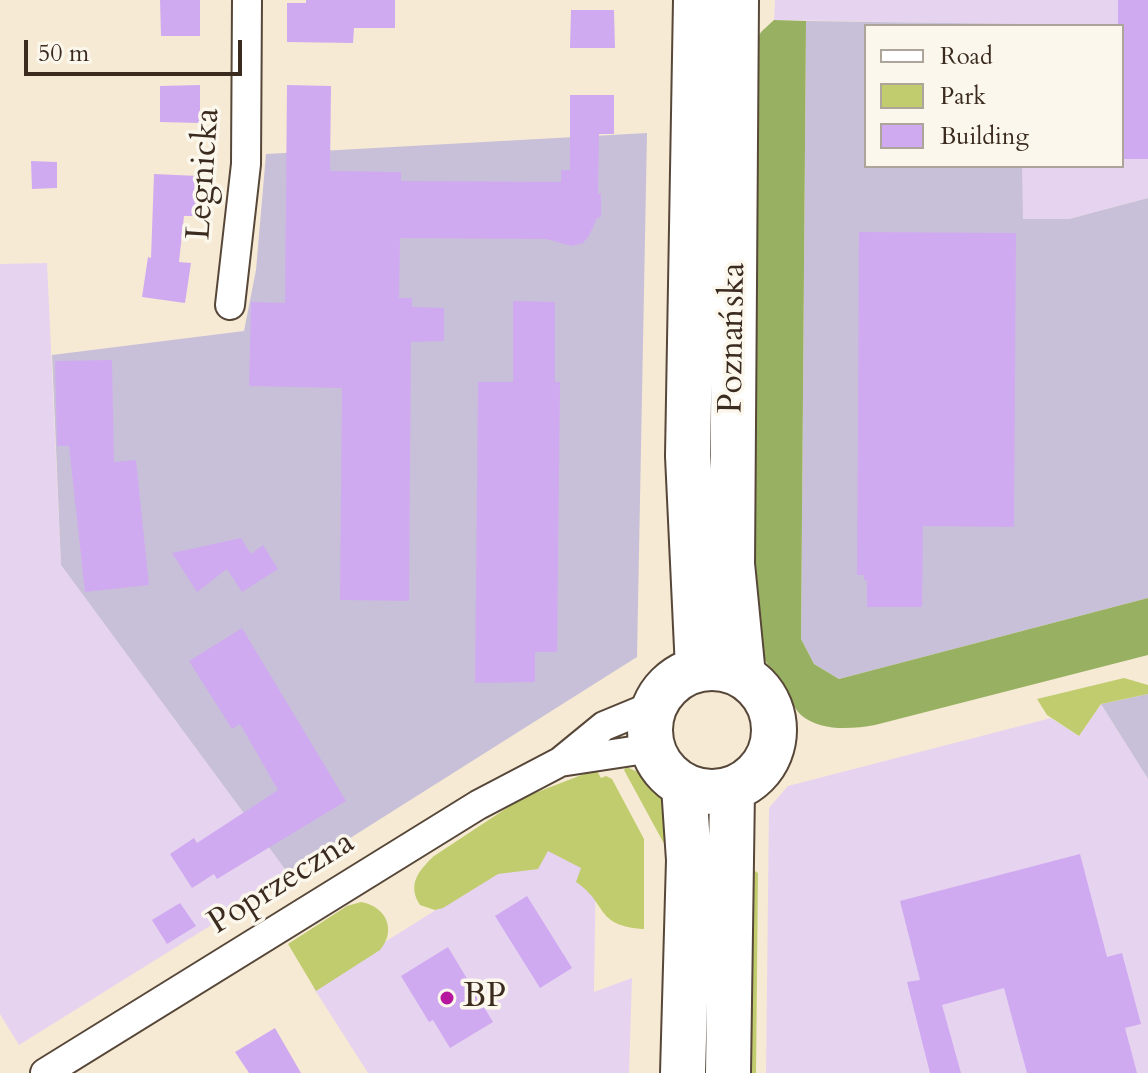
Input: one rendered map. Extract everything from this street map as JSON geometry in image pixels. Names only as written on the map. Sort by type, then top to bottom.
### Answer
[{"type":"main road","name":"Poznańska","points":[[696,0],[688,456],[698,669]]},
{"type":"main road","name":"Poznańska","points":[[736,0],[732,564],[743,676]]},
{"type":"main road","points":[[698,669],[721,669],[743,676],[768,703],[774,721],[773,740],[766,761],[752,778],[732,789],[708,793],[684,786],[659,763],[652,748],[650,726],[655,705],[665,689],[680,677],[698,669]]},
{"type":"main road","points":[[683,1073],[689,860],[684,786]]},
{"type":"main road","points":[[728,1073],[732,789]]},
{"type":"street","name":"Legnicka","points":[[230,305],[246,164],[247,0]]},
{"type":"street","name":"Poprzeczna","points":[[45,1073],[478,805],[560,762],[604,726],[655,705]]},
{"type":"street","name":"Poprzeczna","points":[[560,762],[652,748]]},
{"type":"shaded area","points":[[775,0],[1148,0],[1148,198],[1069,219],[1022,219],[1022,168],[1124,168],[1124,24],[774,20]]},
{"type":"shaded area","points":[[806,21],[1023,24],[864,24],[864,168],[1022,168],[1023,219],[1069,219],[1148,198],[1148,598],[839,679],[814,664],[801,639]]},
{"type":"shaded area","points":[[647,133],[637,657],[290,876],[61,565],[52,355],[244,331],[256,270],[266,154]]},
{"type":"shaded area","points":[[47,263],[61,565],[290,876],[19,1045],[0,1014],[0,264]]},
{"type":"shaded area","points":[[1148,694],[1148,779],[1101,704]]},
{"type":"shaded area","points":[[1101,704],[1148,779],[1148,1073],[766,1073],[769,808],[788,786],[1051,718],[1079,736]]},
{"type":"shaded area","points":[[554,836],[596,858],[594,992],[632,978],[629,1073],[368,1073],[313,987]]},
{"type":"green space","points":[[774,20],[806,21],[801,639],[814,664],[839,679],[1148,598],[1148,655],[875,725],[847,728],[827,727],[801,715],[763,657],[753,626],[753,49],[761,32]]},
{"type":"green space","points":[[1124,678],[1148,685],[1148,694],[1101,704],[1079,736],[1047,715],[1037,699]]},
{"type":"green space","points":[[626,767],[651,781],[663,800],[668,851],[624,770]]},
{"type":"green space","points":[[597,771],[601,778],[606,776],[612,779],[644,839],[644,929],[628,927],[609,918],[576,882],[581,868],[548,851],[538,869],[498,874],[443,908],[435,910],[420,905],[414,885],[423,867],[434,856],[522,798]]},
{"type":"green space","points":[[749,867],[758,873],[756,1073],[750,1073]]},
{"type":"green space","points":[[361,902],[377,908],[386,920],[388,935],[385,942],[380,950],[316,991],[288,944],[347,906]]},
{"type":"building","points":[[160,0],[200,0],[200,36],[161,36]]},
{"type":"building","points":[[306,0],[395,0],[395,28],[354,28],[353,43],[287,42],[287,3],[306,3]]},
{"type":"building","points":[[1118,0],[1148,0],[1148,159],[1124,159],[1124,24],[1118,24]]},
{"type":"building","points":[[571,10],[614,10],[615,48],[570,48]]},
{"type":"building","points":[[200,85],[200,123],[160,122],[160,86]]},
{"type":"building","points":[[287,85],[331,86],[330,171],[401,172],[401,181],[561,182],[561,170],[570,170],[570,95],[614,95],[614,134],[599,134],[598,194],[601,193],[601,217],[597,218],[583,243],[572,246],[546,239],[400,238],[399,298],[412,298],[412,307],[444,308],[444,341],[411,342],[409,601],[340,600],[342,388],[249,386],[251,302],[285,303]]},
{"type":"building","points":[[31,161],[57,162],[57,188],[32,189]]},
{"type":"building","points":[[154,174],[198,176],[196,216],[184,216],[179,262],[191,263],[185,303],[142,297],[148,257],[151,258]]},
{"type":"building","points":[[859,232],[1016,233],[1014,527],[923,526],[922,607],[867,607],[867,580],[864,580],[864,575],[857,575]]},
{"type":"building","points":[[513,301],[555,302],[555,382],[560,382],[557,652],[535,652],[535,682],[475,683],[478,382],[513,382]]},
{"type":"building","points":[[112,360],[114,462],[136,460],[149,585],[85,592],[69,446],[57,446],[55,361]]},
{"type":"building","points":[[241,538],[251,554],[263,545],[278,569],[242,592],[227,569],[197,592],[172,553]]},
{"type":"building","points":[[242,628],[346,801],[217,879],[214,874],[192,888],[170,854],[194,838],[197,843],[278,790],[240,724],[232,729],[189,661]]},
{"type":"building","points":[[1080,854],[1107,957],[1122,953],[1141,1024],[1125,1028],[1137,1073],[1027,1073],[1004,988],[942,1005],[961,1073],[930,1073],[907,982],[920,980],[900,901]]},
{"type":"building","points":[[527,896],[572,968],[540,988],[495,916]]},
{"type":"building","points":[[180,903],[196,926],[167,944],[152,920]]},
{"type":"building","name":"BP","points":[[448,947],[493,1022],[450,1048],[433,1020],[429,1022],[401,976]]},
{"type":"building","points":[[275,1028],[301,1073],[249,1073],[235,1052]]},
{"type":"place","name":"BP","points":[[447,998]]}]
